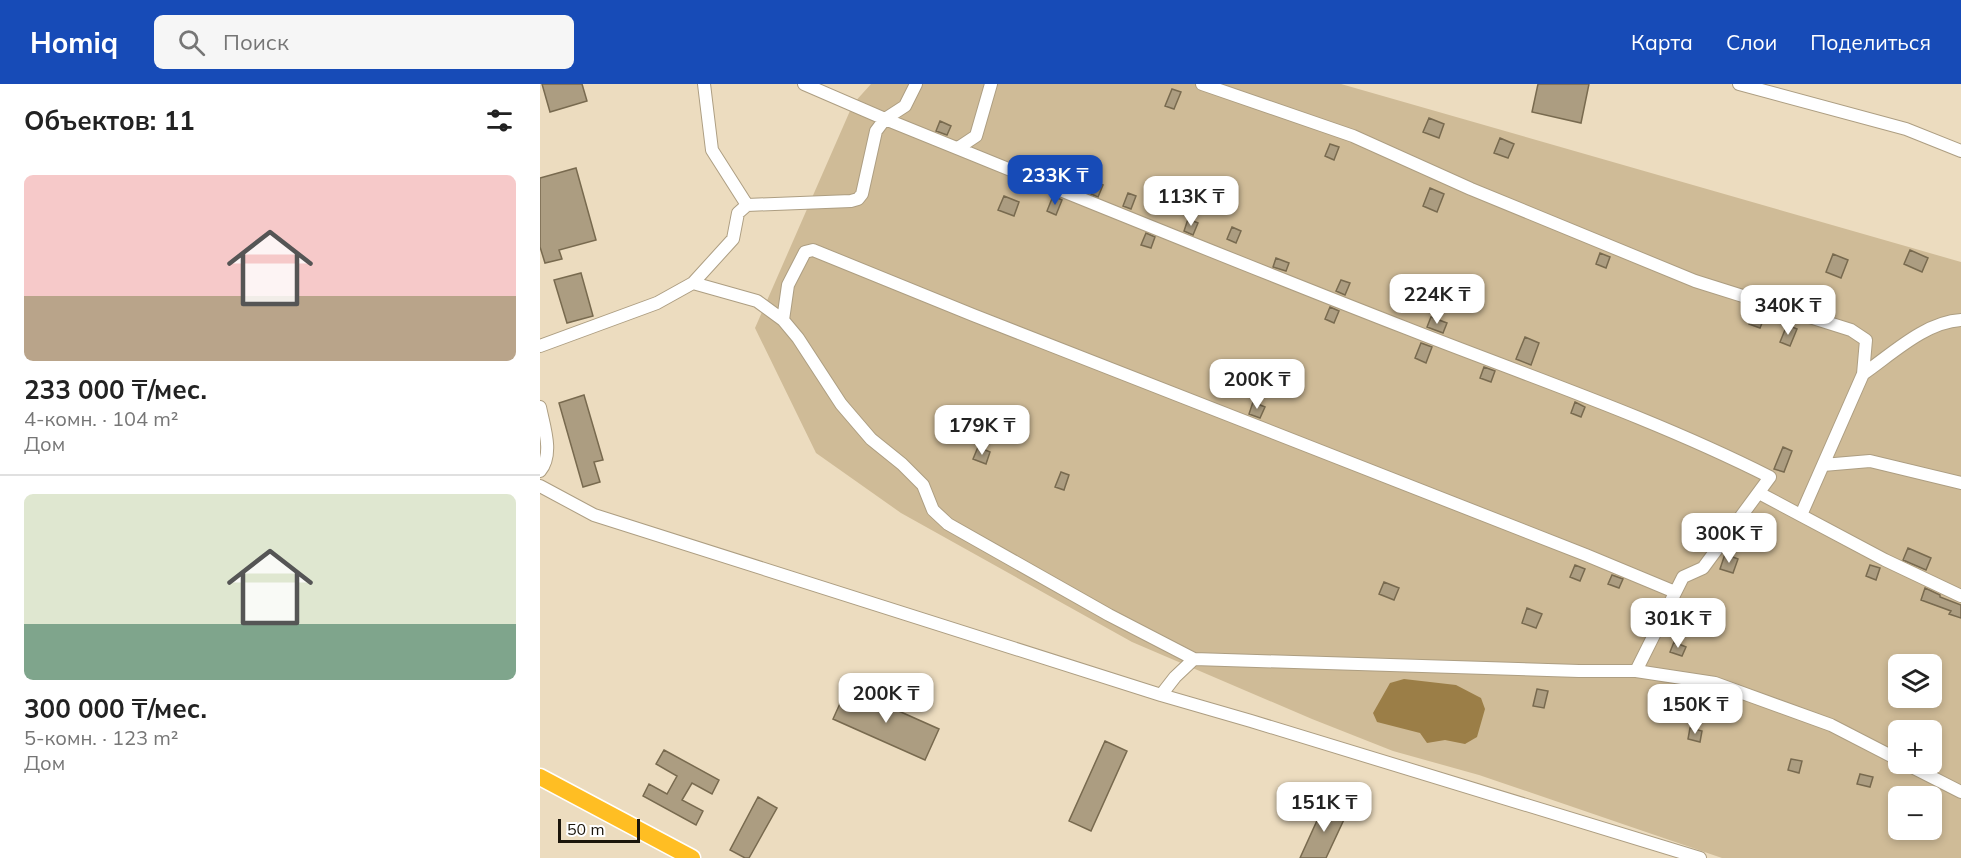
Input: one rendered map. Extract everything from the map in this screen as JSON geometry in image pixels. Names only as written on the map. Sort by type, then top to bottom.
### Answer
[{"type":"highway","points":[[540,777],[692,858]]},
{"type":"lane","points":[[704,84],[712,150],[747,205]]},
{"type":"lane","points":[[804,84],[885,119],[1405,328],[1612,407],[1724,454],[1770,477],[1702,568],[1683,577],[1636,671]]},
{"type":"lane","points":[[540,346],[657,303],[693,283],[733,239],[738,213],[747,205],[858,199],[862,194],[876,131],[885,119],[905,106],[916,84]]},
{"type":"lane","points":[[958,148],[976,136],[991,84]]},
{"type":"lane","points":[[1202,84],[1353,136],[1472,189],[1695,281],[1851,330],[1866,340],[1863,374],[1801,515]]},
{"type":"lane","points":[[1739,84],[1906,129],[1961,151]]},
{"type":"lane","points":[[783,320],[789,285],[805,252],[813,250],[1675,592]]},
{"type":"lane","points":[[693,283],[757,300],[783,320],[841,404],[871,439],[902,464],[923,485],[933,510],[948,524],[1109,615],[1194,659],[1567,671],[1636,671],[1715,683],[1831,725],[1888,754]]},
{"type":"lane","points":[[1863,374],[1944,321],[1961,320]]},
{"type":"lane","points":[[540,407],[547,458],[540,471]]},
{"type":"lane","points":[[1823,465],[1870,461],[1961,483]]},
{"type":"lane","points":[[540,486],[594,515],[1161,695],[1701,858]]},
{"type":"lane","points":[[1759,493],[1885,560],[1961,596]]},
{"type":"lane","points":[[1161,695],[1175,677],[1194,659]]},
{"type":"lane","points":[[1926,774],[1961,792]]},
{"type":"shaded area","points":[[871,84],[1341,84],[1961,262],[1961,858],[1722,858],[1479,775],[1393,751],[1132,642],[901,513],[816,453],[755,328],[853,104]]},
{"type":"shaded area","points":[[1404,679],[1456,685],[1481,698],[1485,709],[1477,737],[1465,744],[1445,740],[1427,743],[1420,733],[1377,722],[1373,713],[1390,683]]},
{"type":"building","points":[[542,84],[582,84],[587,101],[550,112]]},
{"type":"building","points":[[1538,84],[1589,84],[1581,123],[1532,112]]},
{"type":"building","points":[[1172,89],[1181,92],[1174,109],[1165,106]]},
{"type":"building","points":[[1429,118],[1444,124],[1439,138],[1423,132]]},
{"type":"building","points":[[940,121],[951,126],[947,135],[936,131]]},
{"type":"building","points":[[1500,138],[1514,144],[1508,158],[1494,153]]},
{"type":"building","points":[[1330,144],[1339,147],[1334,160],[1325,156]]},
{"type":"building","points":[[1033,158],[1057,167],[1059,161],[1074,167],[1067,184],[1029,168]]},
{"type":"building","points":[[576,168],[596,240],[559,250],[562,259],[545,263],[540,247],[540,178]]},
{"type":"building","points":[[1094,181],[1103,185],[1098,197],[1089,193]]},
{"type":"building","points":[[1430,188],[1444,194],[1437,212],[1423,206]]},
{"type":"building","points":[[1128,193],[1136,196],[1131,209],[1123,206]]},
{"type":"building","points":[[1004,196],[1019,202],[1014,216],[998,210]]},
{"type":"building","points":[[1053,196],[1062,200],[1056,215],[1047,211]]},
{"type":"building","points":[[1188,219],[1198,223],[1193,235],[1184,231]]},
{"type":"building","points":[[1232,227],[1241,231],[1236,243],[1227,239]]},
{"type":"building","points":[[1146,233],[1155,237],[1151,248],[1141,245]]},
{"type":"building","points":[[1910,250],[1928,258],[1922,272],[1904,264]]},
{"type":"building","points":[[1600,253],[1610,257],[1606,268],[1596,264]]},
{"type":"building","points":[[1833,254],[1848,260],[1841,278],[1826,272]]},
{"type":"building","points":[[1276,258],[1289,263],[1286,271],[1273,267]]},
{"type":"building","points":[[581,273],[593,316],[567,323],[554,280]]},
{"type":"building","points":[[1341,280],[1350,283],[1345,295],[1336,291]]},
{"type":"building","points":[[1330,307],[1339,311],[1334,323],[1325,319]]},
{"type":"building","points":[[1754,311],[1765,316],[1760,328],[1749,324]]},
{"type":"building","points":[[1431,317],[1447,323],[1443,333],[1427,327]]},
{"type":"building","points":[[1787,325],[1797,329],[1790,346],[1780,342]]},
{"type":"building","points":[[1525,337],[1539,343],[1531,365],[1516,359]]},
{"type":"building","points":[[1421,343],[1432,347],[1426,363],[1415,358]]},
{"type":"building","points":[[1484,367],[1495,371],[1491,382],[1480,378]]},
{"type":"building","points":[[584,395],[603,460],[594,462],[600,482],[583,487],[559,403]]},
{"type":"building","points":[[1253,402],[1265,407],[1260,418],[1249,414]]},
{"type":"building","points":[[1575,402],[1585,407],[1581,417],[1571,413]]},
{"type":"building","points":[[978,447],[990,452],[986,464],[973,459]]},
{"type":"building","points":[[1783,447],[1792,451],[1784,472],[1774,469]]},
{"type":"building","points":[[1061,472],[1069,475],[1064,490],[1055,487]]},
{"type":"building","points":[[1908,548],[1931,558],[1926,570],[1903,560]]},
{"type":"building","points":[[1725,554],[1738,559],[1733,573],[1720,569]]},
{"type":"building","points":[[1575,565],[1585,569],[1580,581],[1570,577]]},
{"type":"building","points":[[1870,565],[1880,568],[1876,580],[1866,576]]},
{"type":"building","points":[[1612,575],[1623,579],[1619,588],[1608,584]]},
{"type":"building","points":[[1384,582],[1399,588],[1394,600],[1379,594]]},
{"type":"building","points":[[1925,588],[1961,605],[1961,618],[1949,614],[1951,611],[1921,600]]},
{"type":"building","points":[[1527,608],[1542,614],[1536,628],[1522,623]]},
{"type":"building","points":[[1674,642],[1686,647],[1682,656],[1670,652]]},
{"type":"building","points":[[847,688],[939,729],[925,760],[833,719]]},
{"type":"building","points":[[1537,689],[1548,691],[1544,708],[1533,706]]},
{"type":"building","points":[[1690,728],[1702,731],[1700,742],[1688,739]]},
{"type":"building","points":[[1105,741],[1127,751],[1091,831],[1069,821]]},
{"type":"building","points":[[664,750],[719,780],[712,794],[692,783],[682,800],[703,811],[696,825],[643,796],[649,784],[667,794],[677,776],[656,764]]},
{"type":"building","points":[[1791,759],[1802,761],[1799,773],[1788,770]]},
{"type":"building","points":[[1860,774],[1873,777],[1870,787],[1857,784]]},
{"type":"building","points":[[758,797],[777,808],[749,858],[745,858],[730,850]]},
{"type":"building","points":[[1325,803],[1347,813],[1326,858],[1300,858]]}]
